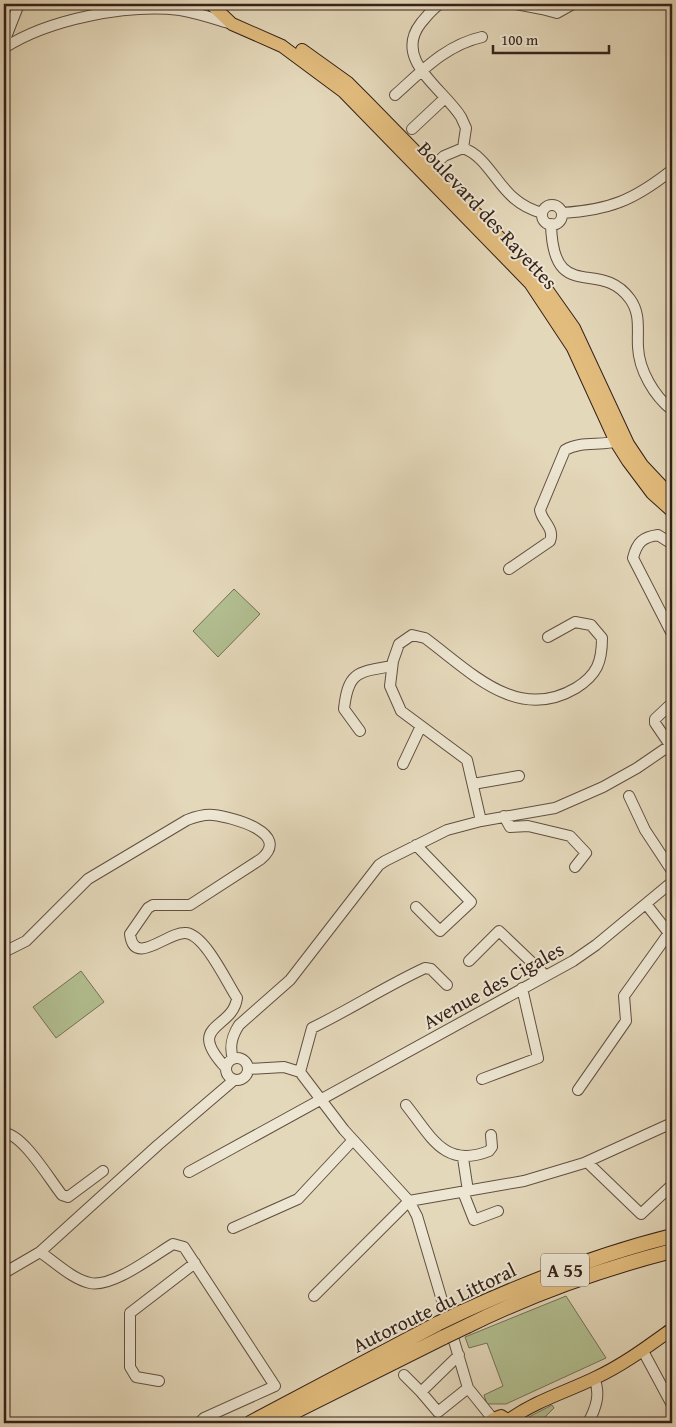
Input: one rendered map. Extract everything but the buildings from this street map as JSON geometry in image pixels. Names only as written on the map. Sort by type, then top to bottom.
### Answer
[{"type":"highway","name":"Autoroute du Littoral","points":[[250,1423],[462,1312],[523,1285],[597,1258],[672,1236]]},
{"type":"highway","name":"Autoroute du Littoral","points":[[272,1423],[444,1337],[534,1296],[672,1251]]},
{"type":"main road","name":"Boulevard des Rayettes","points":[[209,4],[232,24],[282,46],[328,79],[428,170]]},
{"type":"main road","name":"Boulevard des Rayettes","points":[[221,4],[236,18],[269,32],[297,47],[348,83],[540,294],[573,348],[639,478],[672,511]]},
{"type":"main road","name":"Boulevard des Rayettes","points":[[621,440],[642,466],[672,496]]},
{"type":"main road","points":[[491,1421],[501,1416],[510,1421],[526,1408],[594,1378],[643,1351],[672,1329]]},
{"type":"street","points":[[4,42],[19,4]]},
{"type":"street","points":[[4,48],[49,27],[105,13],[165,7],[178,10],[209,4]]},
{"type":"street","points":[[216,4],[234,20],[247,28],[269,32]]},
{"type":"street","points":[[440,4],[433,9],[417,28],[412,41],[413,57],[458,112],[466,128],[463,148]]},
{"type":"street","points":[[516,4],[542,6],[557,13],[573,4]]},
{"type":"street","points":[[194,8],[232,24]]},
{"type":"street","points":[[395,95],[449,49],[464,41],[482,37]]},
{"type":"street","points":[[412,129],[445,98]]},
{"type":"street","points":[[428,170],[444,156],[463,148]]},
{"type":"street","points":[[463,148],[476,156],[514,199],[528,208],[542,213]]},
{"type":"street","points":[[562,213],[590,211],[630,199],[672,170]]},
{"type":"street","points":[[551,224],[544,220],[542,213],[545,208],[553,205],[558,207],[562,213]]},
{"type":"street","points":[[551,224],[559,221],[562,213]]},
{"type":"street","points":[[551,224],[552,247],[558,264],[564,271],[575,276],[616,286],[630,299],[637,311],[638,353],[646,378],[672,410]]},
{"type":"street","points":[[509,569],[550,541],[552,535],[550,528],[541,516],[540,510],[566,450],[578,445],[621,440]]},
{"type":"street","points":[[672,544],[658,535],[645,537],[636,546],[633,558],[672,634]]},
{"type":"street","points":[[481,821],[467,760],[401,711],[390,686],[392,666],[399,644],[412,635],[425,638],[495,689],[514,698],[537,701],[563,695],[588,680],[602,659],[602,638],[591,625],[575,622],[548,637]]},
{"type":"street","points":[[360,731],[344,709],[346,687],[355,676],[392,666]]},
{"type":"street","points":[[226,1068],[233,1059],[231,1043],[233,1034],[240,1025],[290,980],[379,865],[447,830],[504,816],[544,811],[620,778],[671,744],[655,723],[655,719],[672,703]]},
{"type":"street","points":[[403,764],[421,726]]},
{"type":"street","points":[[473,784],[519,776]]},
{"type":"street","points":[[629,796],[644,830],[672,871]]},
{"type":"street","points":[[6,951],[26,941],[88,879],[187,820],[199,816],[213,815],[260,829],[270,841],[268,851],[261,859],[190,905],[153,905],[148,908],[130,934],[134,944],[143,949],[149,948],[172,934],[180,932],[193,934],[204,944],[236,998],[234,1008],[216,1025],[210,1036],[213,1054],[234,1080]]},
{"type":"street","points":[[504,816],[510,827],[528,826],[570,836],[586,854],[575,867]]},
{"type":"street","points":[[416,845],[471,902],[440,931],[416,907]]},
{"type":"street","name":"Avenue des Cigales","points":[[189,1172],[320,1101],[596,945],[672,882]]},
{"type":"street","points":[[578,1090],[626,1021],[624,996],[670,935],[646,904]]},
{"type":"street","points":[[469,961],[499,931],[545,975]]},
{"type":"street","points":[[300,1072],[312,1028],[425,968],[430,969],[447,985]]},
{"type":"street","points":[[482,1079],[538,1058],[522,988]]},
{"type":"street","points":[[233,1059],[243,1060],[249,1069]]},
{"type":"street","points":[[249,1069],[284,1067],[300,1072],[320,1101],[409,1201],[417,1216],[460,1355],[468,1388],[491,1421]]},
{"type":"street","points":[[4,1273],[40,1252],[234,1080],[245,1078],[249,1069]]},
{"type":"street","points":[[406,1105],[442,1149],[464,1158],[489,1151],[492,1147],[491,1135]]},
{"type":"street","points":[[314,1296],[409,1201],[524,1181],[587,1162],[671,1127]]},
{"type":"street","points":[[4,1133],[11,1133],[20,1140],[62,1196],[68,1197],[103,1171]]},
{"type":"street","points":[[233,1228],[298,1198],[353,1140]]},
{"type":"street","points":[[464,1158],[466,1191],[474,1220],[498,1211]]},
{"type":"street","points":[[587,1162],[641,1214],[672,1185]]},
{"type":"street","points":[[40,1252],[80,1279],[99,1284],[114,1279],[172,1244],[184,1247],[275,1386],[204,1418],[199,1423]]},
{"type":"street","points":[[159,1381],[136,1377],[130,1367],[130,1313],[195,1264]]},
{"type":"street","points":[[643,1351],[668,1388],[672,1405]]},
{"type":"street","points":[[421,1392],[460,1355]]},
{"type":"street","points":[[404,1375],[438,1412],[468,1388]]},
{"type":"street","points":[[588,1423],[595,1410],[598,1393],[594,1378]]},
{"type":"green space","points":[[234,589],[260,614],[218,657],[193,631]]},
{"type":"green space","points":[[81,971],[104,1002],[56,1038],[33,1007]]},
{"type":"green space","points":[[566,1296],[606,1358],[506,1404],[487,1404],[484,1395],[503,1386],[487,1343],[469,1348],[465,1337]]},
{"type":"green space","points":[[552,1405],[554,1408],[539,1423],[528,1423],[525,1419]]}]
